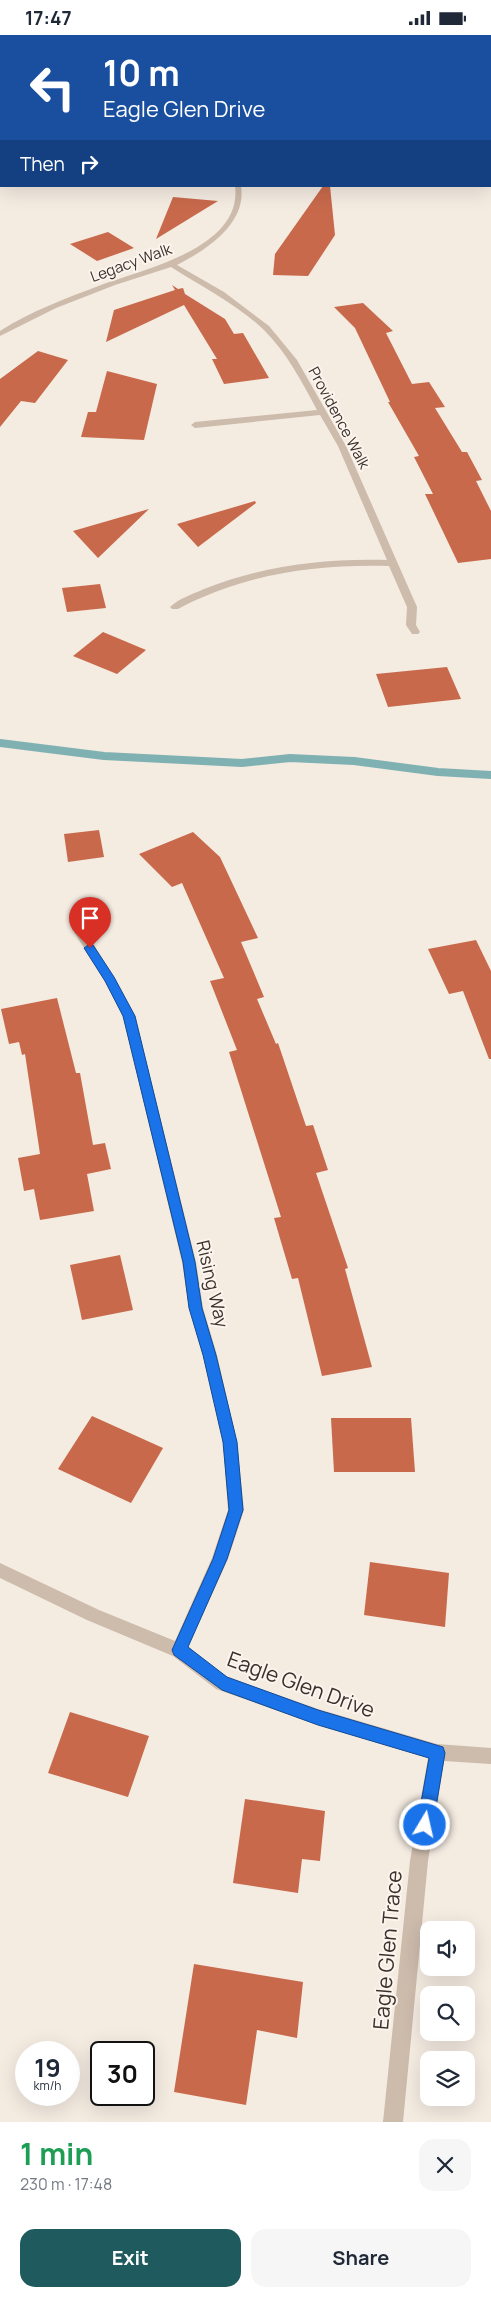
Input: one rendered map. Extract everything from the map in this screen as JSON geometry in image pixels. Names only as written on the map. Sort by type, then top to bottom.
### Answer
[{"type":"street","name":"Legacy Walk","points":[[0,334],[17,322],[87,293],[172,265],[194,252],[226,227],[235,217],[240,201],[238,187]]},
{"type":"street","name":"Providence Walk","points":[[172,265],[221,295],[266,328],[294,362],[342,447],[412,607],[411,625],[415,632]]},
{"type":"street","points":[[194,425],[277,418],[323,411]]},
{"type":"street","points":[[175,607],[199,593],[271,573],[312,565],[366,561],[393,563]]},
{"type":"street","name":"Rising Way","points":[[80,932],[110,980],[129,1016],[189,1262],[196,1308],[210,1355],[230,1442],[236,1510],[220,1559],[179,1650]]},
{"type":"street","name":"Eagle Glen Drive","points":[[0,1570],[93,1615],[179,1650],[222,1683],[318,1717],[437,1753],[491,1756]]},
{"type":"street","name":"Eagle Glen Trace","points":[[393,2122],[419,1861],[437,1753]]},
{"type":"building","points":[[322,187],[330,187],[335,235],[308,276],[273,275],[275,254]]},
{"type":"building","points":[[173,197],[218,201],[156,239]]},
{"type":"building","points":[[108,232],[134,248],[97,261],[70,244]]},
{"type":"building","points":[[172,285],[178,289],[183,288],[185,294],[225,319],[234,334],[243,333],[269,378],[224,384],[212,359],[217,359],[184,305],[106,342],[114,310],[175,290]]},
{"type":"building","points":[[363,303],[393,331],[386,333],[412,384],[429,382],[445,407],[435,408],[462,452],[467,452],[482,480],[476,481],[491,511],[491,559],[458,563],[425,494],[433,494],[414,457],[419,456],[388,402],[390,402],[355,328],[334,307]]},
{"type":"building","points":[[38,351],[68,360],[35,403],[21,401],[0,427],[0,379]]},
{"type":"building","points":[[107,371],[157,384],[144,440],[81,437],[88,412],[96,412]]},
{"type":"building","points":[[255,501],[256,503],[198,547],[177,524]]},
{"type":"building","points":[[149,509],[98,558],[73,531]]},
{"type":"building","points":[[100,584],[106,608],[67,612],[62,588]]},
{"type":"building","points":[[103,632],[146,650],[117,674],[73,656]]},
{"type":"building","points":[[447,667],[461,699],[388,707],[376,674]]},
{"type":"building","points":[[99,830],[104,857],[68,862],[64,834]]},
{"type":"building","points":[[193,832],[220,857],[258,938],[241,942],[264,997],[257,999],[276,1044],[278,1043],[306,1126],[313,1125],[328,1170],[316,1173],[348,1268],[345,1269],[372,1367],[322,1376],[298,1278],[292,1279],[274,1218],[281,1217],[229,1052],[237,1050],[210,981],[224,978],[182,883],[172,887],[139,854]]},
{"type":"building","points":[[476,940],[491,971],[491,1059],[489,1059],[463,991],[449,994],[428,949]]},
{"type":"building","points":[[57,998],[76,1073],[80,1073],[93,1145],[105,1143],[111,1169],[87,1174],[94,1211],[40,1220],[34,1189],[24,1191],[18,1158],[40,1154],[25,1054],[22,1055],[19,1042],[9,1044],[1,1009]]},
{"type":"building","points":[[120,1255],[133,1310],[82,1320],[70,1265]]},
{"type":"building","points":[[92,1416],[163,1448],[131,1503],[58,1469]]},
{"type":"building","points":[[331,1418],[411,1418],[415,1472],[334,1472]]},
{"type":"building","points":[[370,1562],[449,1573],[445,1627],[364,1615]]},
{"type":"building","points":[[70,1712],[149,1736],[128,1797],[48,1773]]},
{"type":"building","points":[[245,1799],[325,1811],[320,1861],[302,1859],[298,1893],[233,1883]]},
{"type":"building","points":[[194,1964],[303,1982],[297,2038],[257,2030],[246,2105],[174,2092]]},
{"type":"waterway","points":[[0,743],[104,756],[242,763],[290,758],[354,761],[438,772],[491,775]]},
{"type":"route","points":[[90,948],[129,1016],[189,1262],[196,1308],[210,1355],[230,1442],[236,1510],[220,1559],[179,1650],[222,1683],[318,1717],[437,1753],[425,1825]]}]
